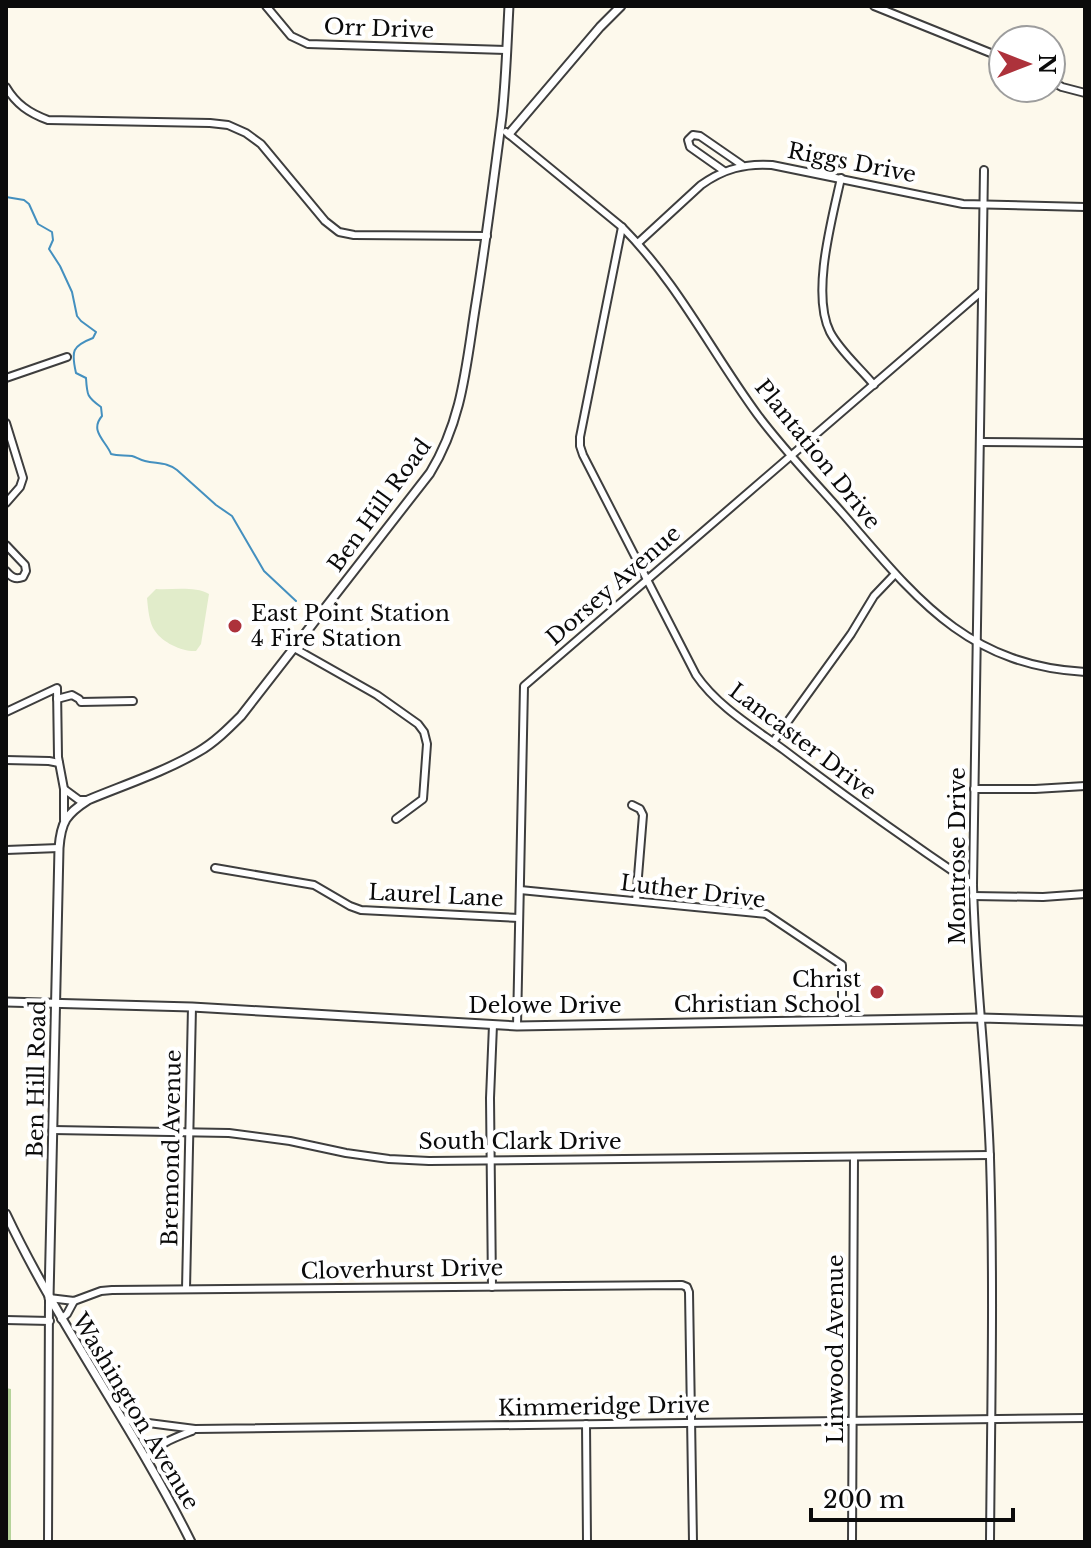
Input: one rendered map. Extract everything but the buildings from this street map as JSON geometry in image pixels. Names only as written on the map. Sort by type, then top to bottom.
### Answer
[{"type":"street","name":"Orr Drive","points":[[266,6],[291,36],[308,44],[506,50]]},
{"type":"street","name":"Ben Hill Road","points":[[49,1298],[59,848],[64,820],[88,800],[183,761],[210,744],[241,716],[430,473],[448,441],[459,406],[487,236],[500,127],[509,6]]},
{"type":"street","points":[[509,134],[621,6]]},
{"type":"street","points":[[874,6],[987,52]]},
{"type":"street","points":[[6,87],[25,109],[48,120],[228,125],[261,144],[325,221],[339,232],[354,235],[487,236]]},
{"type":"street","name":"Plantation Drive","points":[[500,127],[638,243],[673,286],[757,414],[895,574],[933,612],[957,631],[1003,655],[1037,665],[1085,672]]},
{"type":"street","points":[[724,171],[690,147],[688,140],[693,135],[700,136],[742,165]]},
{"type":"street","name":"Riggs Drive","points":[[638,243],[701,185],[724,171],[742,165],[772,165],[963,204],[1085,207]]},
{"type":"street","name":"Montrose Drive","points":[[984,170],[973,896],[990,1155],[990,1542]]},
{"type":"street","points":[[841,178],[823,263],[825,317],[834,338],[874,385]]},
{"type":"street","name":"Lancaster Drive","points":[[622,227],[580,446],[647,580],[704,686],[716,699],[880,822],[973,885]]},
{"type":"street","name":"Dorsey Avenue","points":[[517,1026],[524,686],[983,291]]},
{"type":"street","points":[[6,378],[67,357]]},
{"type":"street","points":[[6,423],[23,478],[20,487],[6,503]]},
{"type":"street","points":[[980,442],[1085,443]]},
{"type":"street","points":[[6,545],[25,565],[26,571],[23,577],[17,579],[6,571]]},
{"type":"street","points":[[773,742],[851,634],[874,596],[895,574]]},
{"type":"street","points":[[294,648],[377,695],[418,724],[424,732],[427,744],[423,799],[396,819]]},
{"type":"street","points":[[6,712],[57,688],[64,820]]},
{"type":"street","points":[[57,699],[72,695],[81,702],[133,701]]},
{"type":"street","points":[[6,760],[59,763]]},
{"type":"street","points":[[974,789],[1085,786]]},
{"type":"street","points":[[64,789],[79,800],[88,800]]},
{"type":"street","points":[[632,805],[640,809],[643,815],[636,901]]},
{"type":"street","points":[[6,850],[59,848]]},
{"type":"street","name":"Laurel Lane","points":[[215,868],[314,885],[361,910],[519,918]]},
{"type":"street","name":"Luther Drive","points":[[520,890],[766,914],[842,965],[842,1020]]},
{"type":"street","points":[[973,896],[1085,894]]},
{"type":"street","name":"Delowe Drive","points":[[6,1002],[192,1007],[517,1026],[981,1018],[1085,1021]]},
{"type":"street","name":"Bremond Avenue","points":[[186,1289],[192,1007]]},
{"type":"street","points":[[492,1287],[490,1098],[493,1025]]},
{"type":"street","name":"South Clark Drive","points":[[53,1130],[189,1132],[263,1137],[389,1159],[490,1161],[990,1155]]},
{"type":"street","name":"Linwood Avenue","points":[[852,1542],[854,1157]]},
{"type":"street","name":"Washington Avenue","points":[[7,1219],[61,1319],[147,1458],[191,1542]]},
{"type":"street","name":"Cloverhurst Drive","points":[[49,1298],[74,1301],[101,1291],[186,1289],[682,1285],[689,1292],[692,1423]]},
{"type":"street","points":[[48,1542],[49,1298]]},
{"type":"street","points":[[61,1319],[74,1301]]},
{"type":"street","points":[[6,1320],[50,1321]]},
{"type":"street","name":"Kimmeridge Drive","points":[[125,1420],[195,1429],[1085,1418]]},
{"type":"street","points":[[692,1423],[693,1542]]},
{"type":"street","points":[[586,1424],[587,1542]]},
{"type":"street","points":[[147,1458],[164,1441],[195,1429]]},
{"type":"green space","points":[[156,589],[191,589],[209,594],[201,644],[196,651],[174,646],[155,631],[147,598]]},
{"type":"green space","points":[[6,1388],[11,1389],[11,1542],[6,1542]]},
{"type":"waterway","points":[[6,197],[24,200],[38,224],[52,232],[49,249],[72,292],[77,316],[96,332],[93,338],[77,347],[74,359],[76,373],[86,378],[89,395],[101,407],[98,431],[111,454],[166,464],[177,470],[232,516],[264,571],[296,601]]},
{"type":"place","name":"East Point Station 4 Fire Station","points":[[235,626]]},
{"type":"place","name":"Christ Christian School","points":[[877,992]]}]
